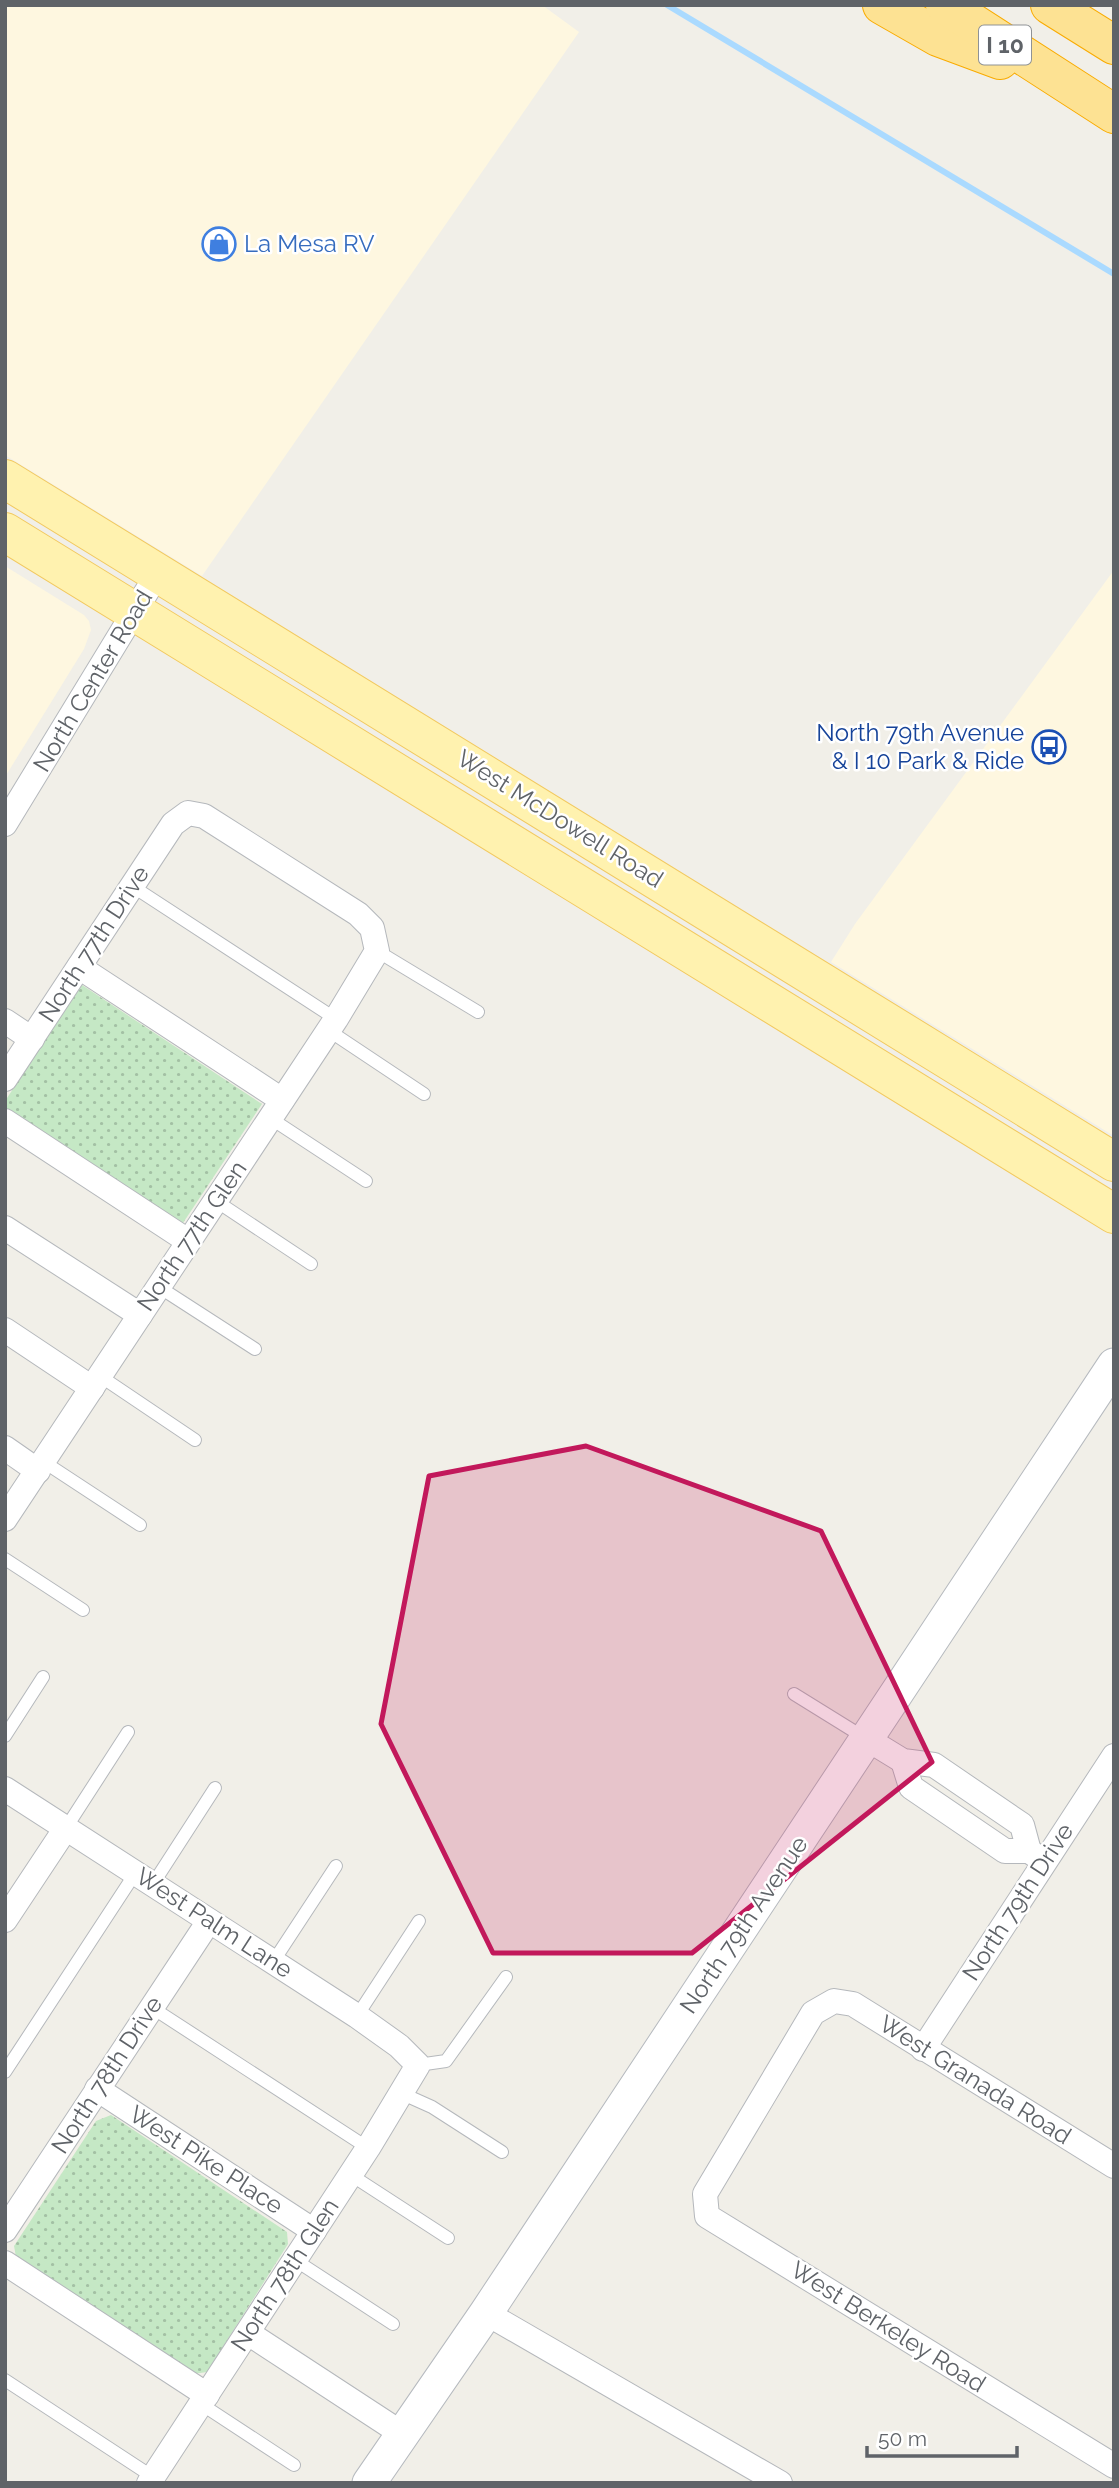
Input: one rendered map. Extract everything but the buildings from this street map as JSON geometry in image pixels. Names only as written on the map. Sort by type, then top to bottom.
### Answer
[{"type":"highway","points":[[882,5],[938,37],[1065,85]]},
{"type":"highway","name":"I 10","points":[[945,5],[1065,85],[1114,114]]},
{"type":"highway","points":[[1050,5],[1114,45]]},
{"type":"main road","name":"West McDowell Road","points":[[5,479],[1114,1162]]},
{"type":"main road","name":"West McDowell Road","points":[[5,531],[1114,1214]]},
{"type":"main road","points":[[565,875],[590,837]]},
{"type":"main road","points":[[663,935],[713,942],[820,1000],[847,996]]},
{"type":"street","name":"North Center Road","points":[[5,824],[137,612],[158,573]]},
{"type":"street","name":"North 77th Drive","points":[[5,1079],[173,824],[188,813],[204,816],[358,914],[372,928],[377,951]]},
{"type":"street","name":"North 77th Glen","points":[[5,1519],[332,1025],[377,951]]},
{"type":"street","points":[[79,967],[276,1109]]},
{"type":"street","points":[[5,1021],[32,1039]]},
{"type":"street","points":[[5,1121],[188,1241]]},
{"type":"street","points":[[5,1228],[140,1315]]},
{"type":"street","points":[[5,1330],[96,1382]]},
{"type":"street","name":"North 79th Avenue","points":[[369,2483],[486,2313],[1114,1365]]},
{"type":"street","points":[[5,1448],[41,1466]]},
{"type":"street","points":[[867,1739],[903,1761],[934,1765],[1022,1825],[1037,1857]]},
{"type":"street","name":"North 79th Drive","points":[[923,2049],[1037,1857],[1114,1756]]},
{"type":"street","name":"West Palm Lane","points":[[5,1788],[357,2016],[399,2046],[418,2065]]},
{"type":"street","points":[[5,1920],[66,1828]]},
{"type":"street","name":"North 78th Drive","points":[[5,2230],[209,1921]]},
{"type":"street","name":"West Granada Road","points":[[706,2205],[705,2194],[813,2013],[834,2001],[853,2004],[1114,2166]]},
{"type":"street","name":"North 78th Glen","points":[[151,2480],[351,2175],[403,2094],[418,2065]]},
{"type":"street","name":"West Pike Place","points":[[97,2089],[314,2231]]},
{"type":"street","name":"West Berkeley Road","points":[[706,2205],[707,2216],[1114,2466]]},
{"type":"street","points":[[5,2263],[204,2400]]},
{"type":"street","points":[[486,2313],[780,2483]]},
{"type":"street","points":[[248,2333],[401,2433]]},
{"type":"lane","points":[[132,886],[332,1025],[424,1094]]},
{"type":"lane","points":[[377,951],[478,1012]]},
{"type":"lane","points":[[276,1109],[366,1181]]},
{"type":"lane","points":[[216,1201],[312,1264]]},
{"type":"lane","points":[[159,1286],[255,1349]]},
{"type":"lane","points":[[96,1382],[195,1440]]},
{"type":"lane","points":[[41,1466],[140,1525]]},
{"type":"lane","points":[[5,1559],[83,1610]]},
{"type":"lane","points":[[5,1736],[43,1677]]},
{"type":"lane","points":[[794,1694],[867,1739]]},
{"type":"lane","points":[[66,1828],[128,1732]]},
{"type":"lane","points":[[5,2072],[144,1878],[215,1788]]},
{"type":"lane","points":[[273,1962],[335,1866]]},
{"type":"lane","points":[[357,2016],[419,1921]]},
{"type":"lane","points":[[418,2065],[446,2061],[506,1977]]},
{"type":"lane","points":[[151,2007],[368,2148]]},
{"type":"lane","points":[[403,2094],[432,2107],[502,2152]]},
{"type":"lane","points":[[351,2175],[448,2238]]},
{"type":"lane","points":[[295,2260],[393,2324]]},
{"type":"lane","points":[[5,2380],[151,2480]]},
{"type":"lane","points":[[204,2400],[294,2465]]},
{"type":"highlighted area","points":[[586,1446],[821,1531],[932,1762],[692,1953],[493,1953],[381,1724],[429,1476]]},
{"type":"shaded area","name":"La Mesa RV","points":[[5,5],[542,5],[579,32],[202,576],[5,455]]},
{"type":"shaded area","points":[[5,566],[84,615],[91,630],[84,649],[5,777]]},
{"type":"shaded area","name":"North 79th Avenue & I 10 Park & Ride","points":[[1114,570],[1114,1136],[831,962],[855,924]]},
{"type":"green space","points":[[82,985],[262,1104],[181,1226],[5,1109],[5,1101]]},
{"type":"green space","points":[[111,2115],[287,2232],[288,2244],[207,2372],[193,2374],[16,2257],[14,2246],[96,2121]]},
{"type":"waterway","points":[[667,5],[1114,274]]},
{"type":"place","name":"La Mesa RV","points":[[219,244]]},
{"type":"place","name":"North 79th Avenue & I 10 Park & Ride","points":[[1049,747]]}]
